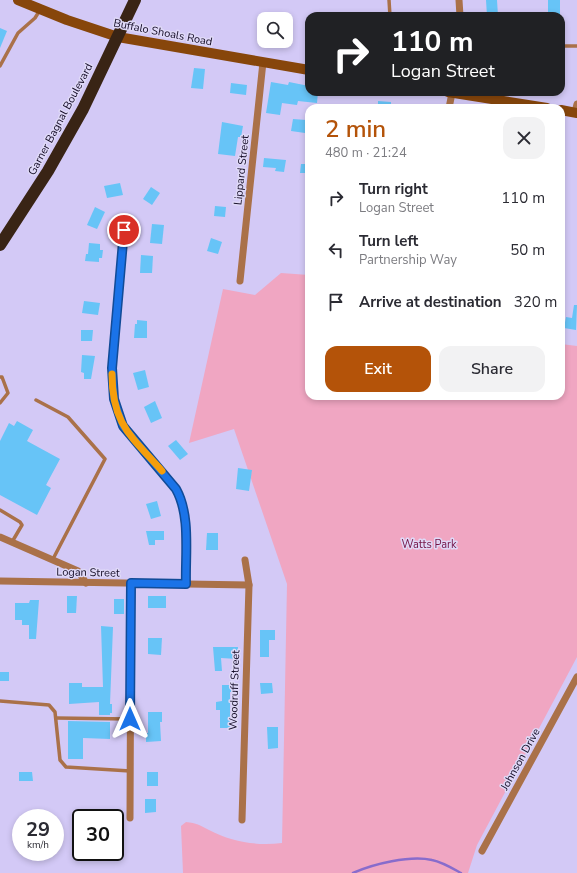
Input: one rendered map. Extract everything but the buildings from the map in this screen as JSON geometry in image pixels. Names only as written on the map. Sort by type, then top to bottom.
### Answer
[{"type":"highway","name":"Garner Bagnal Boulevard","points":[[0,245],[48,171],[82,109],[135,0]]},
{"type":"street","name":"Buffalo Shoals Road","points":[[18,0],[118,37],[305,69]]},
{"type":"street","points":[[460,0],[460,12]]},
{"type":"street","name":"Lippard Street","points":[[240,281],[263,62]]},
{"type":"street","points":[[476,96],[524,104]]},
{"type":"street","points":[[565,110],[576,110]]},
{"type":"street","points":[[124,230],[112,368],[114,399],[123,426],[167,477],[181,498],[185,525],[186,584]]},
{"type":"street","points":[[0,536],[11,543],[53,559],[78,571],[86,583]]},
{"type":"street","name":"Woodruff Street","points":[[242,820],[248,585],[245,560]]},
{"type":"street","name":"Logan Street","points":[[0,581],[248,585]]},
{"type":"street","points":[[130,818],[131,583]]},
{"type":"street","name":"Johnson Drive","points":[[482,851],[577,677]]},
{"type":"lane","points":[[389,0],[390,12]]},
{"type":"lane","points":[[0,66],[18,32],[35,18],[41,9]]},
{"type":"lane","points":[[565,46],[577,46]]},
{"type":"lane","points":[[0,377],[2,377],[8,392],[0,403]]},
{"type":"lane","points":[[36,400],[68,417],[105,459],[53,559]]},
{"type":"lane","points":[[0,510],[20,522],[22,525],[11,543]]},
{"type":"lane","points":[[0,701],[49,705],[56,712],[60,760],[66,767],[130,771]]},
{"type":"lane","points":[[56,718],[130,719]]},
{"type":"green space","name":"Watts Park","points":[[281,273],[305,275],[305,400],[565,400],[565,344],[577,346],[577,657],[477,845],[468,873],[183,873],[181,826],[186,822],[198,824],[226,838],[244,842],[263,844],[282,843],[287,584],[234,429],[189,443],[223,289],[255,295]]},
{"type":"waterway","points":[[353,873],[371,866],[392,861],[413,859],[436,861],[461,873]]},
{"type":"slow traffic","points":[[112,374],[112,385],[117,414],[123,426],[162,471]]},
{"type":"route","points":[[124,230],[112,368],[114,399],[117,414],[123,426],[167,477],[181,498],[185,525],[186,584],[131,583],[130,719]]}]
